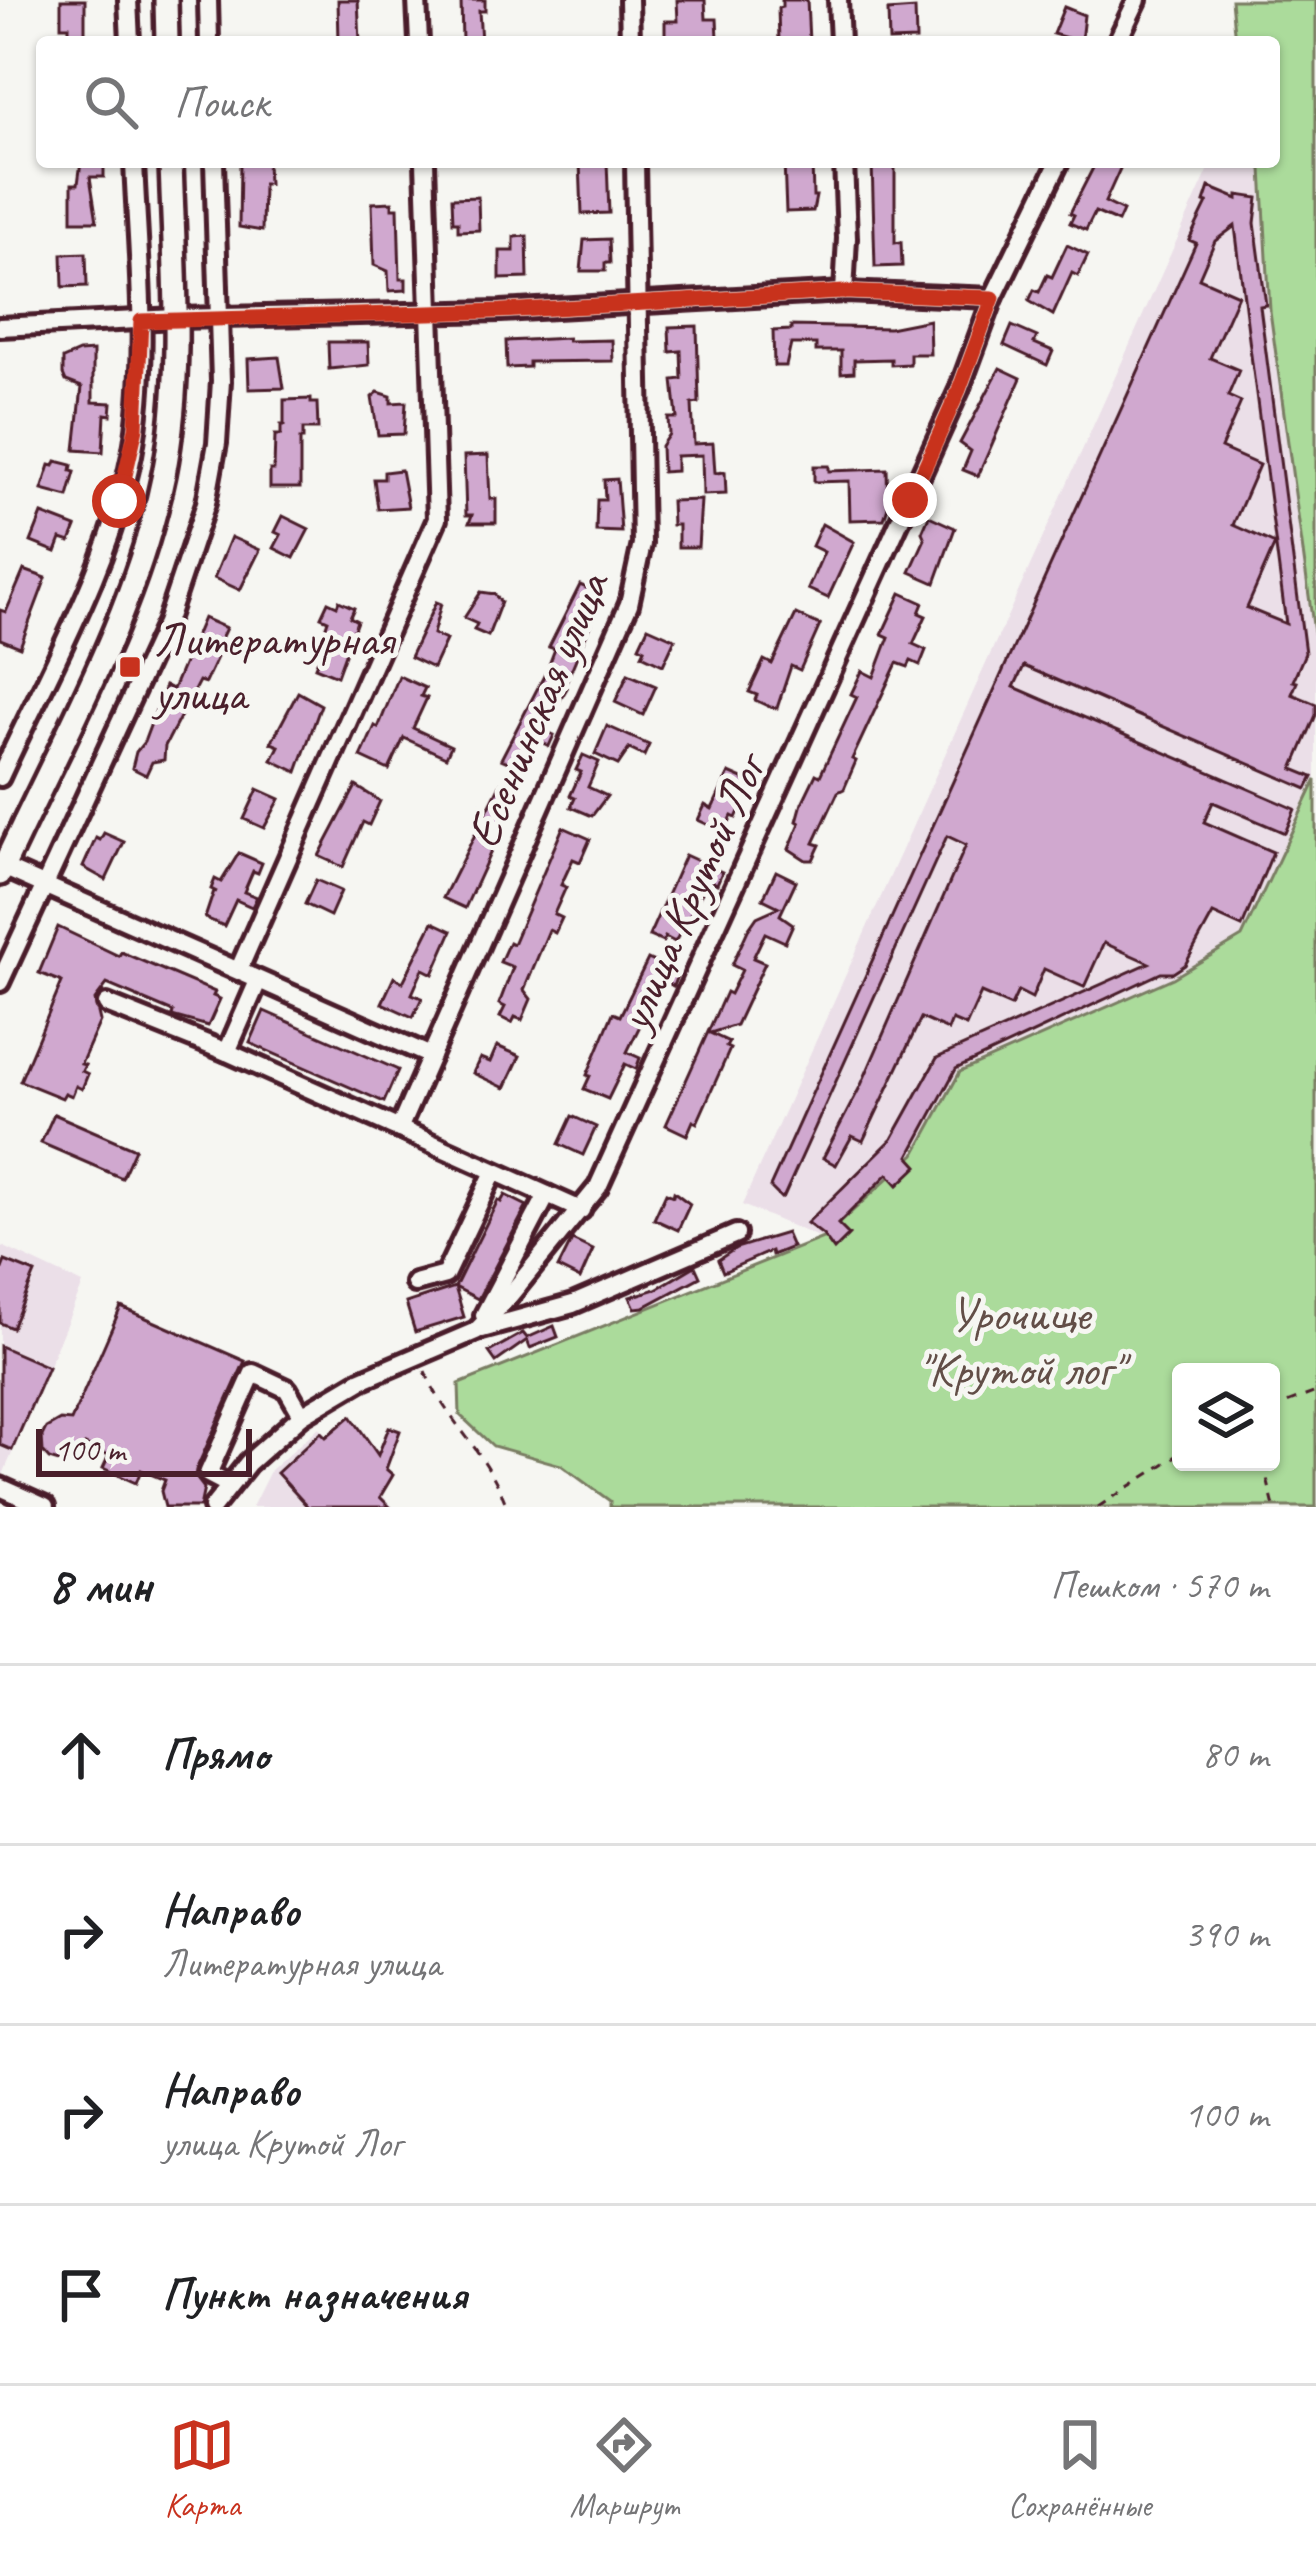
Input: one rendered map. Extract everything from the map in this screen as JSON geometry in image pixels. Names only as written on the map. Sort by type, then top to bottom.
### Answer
[{"type":"main road","points":[[166,0],[167,36]]},
{"type":"main road","points":[[1,870],[106,643],[149,531],[164,474],[176,318],[171,168]]},
{"type":"street","points":[[128,0],[130,36]]},
{"type":"street","points":[[208,0],[209,36]]},
{"type":"street","points":[[417,0],[419,36]]},
{"type":"street","points":[[629,0],[630,36]]},
{"type":"street","points":[[838,0],[840,36]]},
{"type":"street","points":[[1120,36],[1137,0]]},
{"type":"street","points":[[0,777],[107,542],[136,428],[141,321],[134,168]]},
{"type":"street","points":[[0,982],[166,622],[206,503],[217,443],[221,318],[214,168]]},
{"type":"street","points":[[238,969],[434,532],[425,168]]},
{"type":"street","name":"Есенинская улица","points":[[399,1129],[629,604],[637,574],[642,544],[635,168]]},
{"type":"street","points":[[844,168],[844,292]]},
{"type":"street","name":"улица Крутой Лог","points":[[213,1507],[271,1440],[302,1415],[362,1380],[476,1331],[610,1168],[959,390],[993,298],[1056,168]]},
{"type":"street","points":[[0,327],[640,305],[844,292],[993,298]]},
{"type":"street","points":[[1,870],[431,1056]]},
{"type":"street","points":[[227,1052],[258,981]]},
{"type":"street","points":[[106,1004],[227,1052],[580,1210]]},
{"type":"street","points":[[415,1283],[445,1275],[494,1172]]},
{"type":"street","points":[[476,1331],[547,1195]]},
{"type":"street","points":[[476,1331],[573,1304],[736,1234]]},
{"type":"street","points":[[229,1485],[208,1474],[254,1373],[287,1389],[302,1415]]},
{"type":"street","points":[[0,1486],[45,1507]]},
{"type":"path","points":[[419,1356],[435,1394],[495,1474],[507,1507]]},
{"type":"path","points":[[1280,1406],[1316,1392]]},
{"type":"path","points":[[1098,1507],[1172,1459]]},
{"type":"path","points":[[1265,1471],[1274,1507]]},
{"type":"shaded area","points":[[1209,168],[1262,169],[1270,311],[1316,646],[1316,780],[1242,937],[1173,978],[960,1072],[915,1154],[823,1239],[742,1205]]},
{"type":"shaded area","points":[[0,1245],[83,1284],[0,1482]]},
{"type":"shaded area","points":[[319,1427],[393,1507],[252,1507],[270,1471]]},
{"type":"green space","points":[[1231,0],[1316,0],[1316,647],[1270,311],[1260,168],[1280,168],[1280,36],[1234,36]]},
{"type":"green space","name":"Урочище \"Крутой лог\"","points":[[1316,780],[1316,1507],[610,1507],[610,1501],[561,1465],[493,1446],[460,1415],[459,1384],[823,1238],[915,1154],[960,1072],[1173,978],[1242,937]]},
{"type":"building","points":[[61,0],[85,0],[85,36],[69,36],[69,26],[61,26]]},
{"type":"building","points":[[338,0],[358,0],[360,36],[339,36]]},
{"type":"building","points":[[461,0],[485,0],[485,11],[479,11],[481,36],[462,36]]},
{"type":"building","points":[[677,0],[705,0],[706,19],[717,19],[718,36],[665,36],[665,21],[678,21]]},
{"type":"building","points":[[782,0],[807,0],[809,36],[779,36],[778,8]]},
{"type":"building","points":[[1064,7],[1084,15],[1082,36],[1053,34]]},
{"type":"building","points":[[915,9],[916,36],[889,36],[888,11]]},
{"type":"building","points":[[80,168],[104,168],[104,177],[90,177],[97,221],[72,221],[72,184],[78,184]]},
{"type":"building","points":[[240,168],[267,168],[262,231],[239,227]]},
{"type":"building","points":[[580,168],[607,168],[609,213],[582,214]]},
{"type":"building","points":[[784,168],[812,168],[813,211],[786,212]]},
{"type":"building","points":[[872,168],[895,168],[895,243],[901,242],[902,266],[875,267]]},
{"type":"building","points":[[1093,168],[1120,168],[1105,202],[1123,211],[1118,222],[1095,212],[1086,230],[1070,223],[1074,215],[1070,213]]},
{"type":"building","points":[[1209,187],[1238,199],[1238,195],[1258,198],[1255,223],[1266,305],[1260,306],[1305,653],[1292,694],[1316,704],[1316,715],[1293,769],[1313,777],[1307,789],[1024,666],[1014,687],[1295,809],[1285,833],[1213,802],[1204,822],[1273,852],[1242,927],[1213,914],[1185,965],[1173,973],[1161,973],[956,1069],[909,1156],[918,1166],[898,1185],[888,1174],[838,1224],[849,1235],[834,1250],[807,1223],[892,1139],[937,1058],[1149,963],[1104,943],[1084,987],[1044,969],[1032,998],[1018,991],[1011,1006],[981,993],[966,1026],[952,1020],[948,1030],[921,1018],[863,1141],[852,1136],[836,1165],[823,1158],[861,1085],[966,845],[947,836],[784,1196],[770,1187],[1196,243],[1189,240]],"holes":[[[1235,226],[1286,624],[1247,608],[1275,544],[1233,525],[1259,465],[1221,448],[1241,402],[1228,396],[1239,370],[1210,358],[1238,295],[1199,278],[1215,241]]]},
{"type":"building","points":[[478,197],[479,230],[458,231],[452,198]]},
{"type":"building","points":[[392,202],[392,208],[398,208],[400,279],[406,279],[406,290],[389,291],[388,271],[374,265],[372,203]]},
{"type":"building","points":[[527,236],[528,278],[500,279],[500,251],[514,251],[514,237]]},
{"type":"building","points":[[609,239],[610,263],[605,263],[605,271],[581,271],[584,240]]},
{"type":"building","points":[[1067,245],[1088,255],[1078,276],[1072,273],[1053,315],[1029,301],[1047,275],[1052,277]]},
{"type":"building","points":[[86,253],[87,286],[63,287],[62,254]]},
{"type":"building","points":[[929,320],[930,354],[910,354],[910,364],[891,365],[891,359],[854,360],[854,372],[841,373],[841,351],[791,344],[786,366],[774,366],[773,331],[791,330],[791,326],[889,328]]},
{"type":"building","points":[[697,326],[699,403],[692,404],[694,444],[713,443],[715,473],[725,472],[726,494],[703,495],[702,455],[676,456],[676,471],[662,472],[661,446],[669,434],[668,418],[677,418],[673,380],[682,379],[681,351],[670,352],[669,327]]},
{"type":"building","points":[[1012,326],[1037,337],[1034,343],[1053,351],[1047,365],[1004,345]]},
{"type":"building","points":[[612,340],[613,361],[529,362],[529,367],[507,368],[506,341]]},
{"type":"building","points":[[328,342],[368,342],[369,365],[329,369]]},
{"type":"building","points":[[93,351],[93,402],[112,403],[111,415],[105,414],[103,452],[75,450],[82,387],[66,381],[63,374],[63,359]]},
{"type":"building","points":[[279,357],[284,388],[249,389],[248,359]]},
{"type":"building","points":[[1000,368],[1021,378],[978,476],[963,470],[971,451],[960,443]]},
{"type":"building","points":[[378,392],[391,396],[391,403],[406,402],[404,434],[378,435],[372,397]]},
{"type":"building","points":[[284,400],[317,403],[318,429],[303,429],[300,488],[270,488],[275,435],[281,435],[284,425]]},
{"type":"building","points":[[488,455],[496,523],[469,523],[464,456]]},
{"type":"building","points":[[56,461],[72,465],[75,472],[68,497],[42,490],[50,465]]},
{"type":"building","points":[[814,466],[829,466],[829,471],[887,469],[884,519],[850,520],[849,481],[814,482]]},
{"type":"building","points":[[401,470],[408,507],[378,509],[374,479]]},
{"type":"building","points":[[617,479],[621,532],[596,531],[597,500],[605,500],[604,480]]},
{"type":"building","points":[[701,500],[698,547],[678,547],[671,501]]},
{"type":"building","points":[[42,514],[76,527],[70,542],[61,539],[56,552],[31,542]]},
{"type":"building","points":[[283,516],[309,529],[294,558],[274,548]]},
{"type":"building","points":[[929,516],[955,528],[935,583],[910,572],[925,539],[922,532]]},
{"type":"building","points":[[822,524],[854,542],[828,598],[808,589],[824,552],[812,546]]},
{"type":"building","points":[[231,537],[260,550],[240,590],[214,578]]},
{"type":"building","points":[[24,570],[46,578],[20,647],[0,639],[0,610],[6,612]]},
{"type":"building","points":[[580,585],[603,595],[567,688],[543,730],[554,735],[549,746],[537,740],[524,769],[501,759],[547,670],[555,649],[549,647]]},
{"type":"building","points":[[481,592],[494,594],[501,602],[488,636],[464,618]]},
{"type":"building","points":[[901,593],[923,603],[919,613],[926,616],[913,644],[926,650],[920,665],[897,663],[852,759],[856,761],[844,789],[838,792],[814,843],[820,845],[813,860],[806,860],[789,849],[802,803],[857,697],[851,694],[862,671],[874,677],[889,637],[882,634]]},
{"type":"building","points":[[339,601],[354,608],[350,617],[357,621],[337,676],[315,667],[329,632],[328,620],[321,617],[328,602],[337,606]]},
{"type":"building","points":[[436,602],[441,604],[433,634],[446,640],[433,668],[410,657]]},
{"type":"building","points":[[796,614],[820,625],[800,670],[791,666],[777,708],[770,707],[749,692],[764,660],[772,664]]},
{"type":"building","points":[[203,618],[226,628],[215,651],[219,653],[165,746],[164,760],[152,762],[146,775],[132,768],[136,752],[165,686],[173,689]]},
{"type":"building","points":[[648,627],[675,639],[663,665],[642,655],[645,649],[639,646]]},
{"type":"building","points":[[628,674],[656,686],[643,715],[615,702]]},
{"type":"building","points":[[399,676],[425,688],[421,696],[427,698],[413,728],[451,746],[446,757],[404,738],[389,770],[361,757]]},
{"type":"building","points":[[298,692],[321,705],[297,772],[272,760],[279,746],[271,743]]},
{"type":"building","points":[[607,726],[649,745],[644,756],[629,749],[618,765],[595,754]]},
{"type":"building","points":[[583,755],[599,762],[588,787],[607,796],[592,816],[571,807]]},
{"type":"building","points":[[729,773],[752,783],[724,832],[698,820],[705,805],[712,809]]},
{"type":"building","points":[[501,783],[518,790],[502,826],[495,823],[484,846],[492,849],[465,908],[443,898]]},
{"type":"building","points":[[356,786],[380,801],[369,825],[363,822],[343,867],[319,856]]},
{"type":"building","points":[[258,789],[280,799],[264,828],[244,819]]},
{"type":"building","points":[[563,827],[590,839],[580,862],[573,859],[561,885],[566,887],[554,914],[562,918],[555,933],[549,930],[524,990],[531,999],[522,1020],[515,1017],[512,1023],[500,1017],[505,1007],[499,1004],[513,967],[500,962],[509,942],[513,944]]},
{"type":"building","points":[[104,833],[124,842],[106,880],[83,867],[96,838],[100,840]]},
{"type":"building","points":[[239,853],[262,863],[244,892],[257,897],[252,907],[236,900],[224,926],[205,918],[217,892],[211,889],[215,879],[221,882]]},
{"type":"building","points":[[685,855],[722,872],[717,884],[709,880],[675,942],[665,937],[663,942],[649,936]]},
{"type":"building","points":[[776,871],[796,881],[780,915],[793,924],[785,942],[765,933],[753,958],[765,963],[736,1025],[710,1033],[729,1042],[726,1047],[730,1049],[687,1135],[666,1125],[726,992],[730,994],[742,970],[732,965],[748,930],[757,917],[779,907],[763,899]]},
{"type":"building","points":[[316,880],[341,891],[330,916],[305,904]]},
{"type":"building","points":[[433,922],[452,931],[433,974],[423,969],[412,994],[422,998],[413,1017],[382,1003],[394,977],[403,982]]},
{"type":"building","points":[[58,927],[215,992],[213,996],[220,999],[208,1026],[172,1016],[173,1012],[107,984],[95,1000],[100,1021],[81,1064],[88,1074],[82,1089],[76,1086],[72,1096],[65,1093],[62,1098],[20,1081],[62,982],[39,973]]},
{"type":"building","points":[[648,959],[678,973],[673,986],[662,981],[627,1052],[640,1058],[636,1069],[625,1064],[608,1099],[584,1089],[587,1075],[613,1013],[620,1016]]},
{"type":"building","points":[[264,1011],[398,1070],[384,1102],[250,1043]]},
{"type":"building","points":[[497,1046],[520,1056],[505,1088],[473,1073],[480,1058],[490,1062]]},
{"type":"building","points":[[54,1114],[135,1149],[122,1178],[41,1143]]},
{"type":"building","points":[[572,1116],[596,1127],[583,1155],[559,1144]]},
{"type":"building","points":[[674,1192],[690,1204],[678,1230],[654,1219],[666,1193],[673,1196]]},
{"type":"building","points":[[505,1195],[527,1206],[478,1299],[455,1287],[498,1200]]},
{"type":"building","points":[[786,1233],[792,1247],[723,1272],[718,1260],[736,1248]]},
{"type":"building","points":[[572,1240],[593,1250],[580,1279],[558,1268]]},
{"type":"building","points":[[5,1261],[35,1273],[12,1328],[0,1323],[0,1274]]},
{"type":"building","points":[[695,1266],[700,1277],[635,1308],[630,1297],[656,1289]]},
{"type":"building","points":[[455,1287],[464,1317],[415,1332],[406,1303]]},
{"type":"building","points":[[121,1307],[245,1361],[196,1470],[204,1488],[200,1507],[165,1507],[161,1491],[165,1480],[141,1470],[136,1483],[103,1468],[109,1455],[85,1445],[80,1456],[65,1464],[43,1452],[46,1428],[60,1420],[71,1421]]},
{"type":"building","points":[[554,1326],[558,1337],[530,1348],[527,1340],[496,1362],[489,1352],[523,1333],[527,1338]]},
{"type":"building","points":[[0,1346],[48,1367],[12,1450],[0,1445]]},
{"type":"building","points":[[351,1416],[378,1455],[389,1427],[400,1431],[386,1469],[393,1475],[380,1497],[390,1507],[308,1507],[277,1473],[321,1432],[326,1437]]},
{"type":"place","name":"Литературная улица","points":[[130,667]]},
{"type":"route","points":[[119,501],[136,428],[141,321],[501,311],[844,292],[993,298],[910,500]]}]
